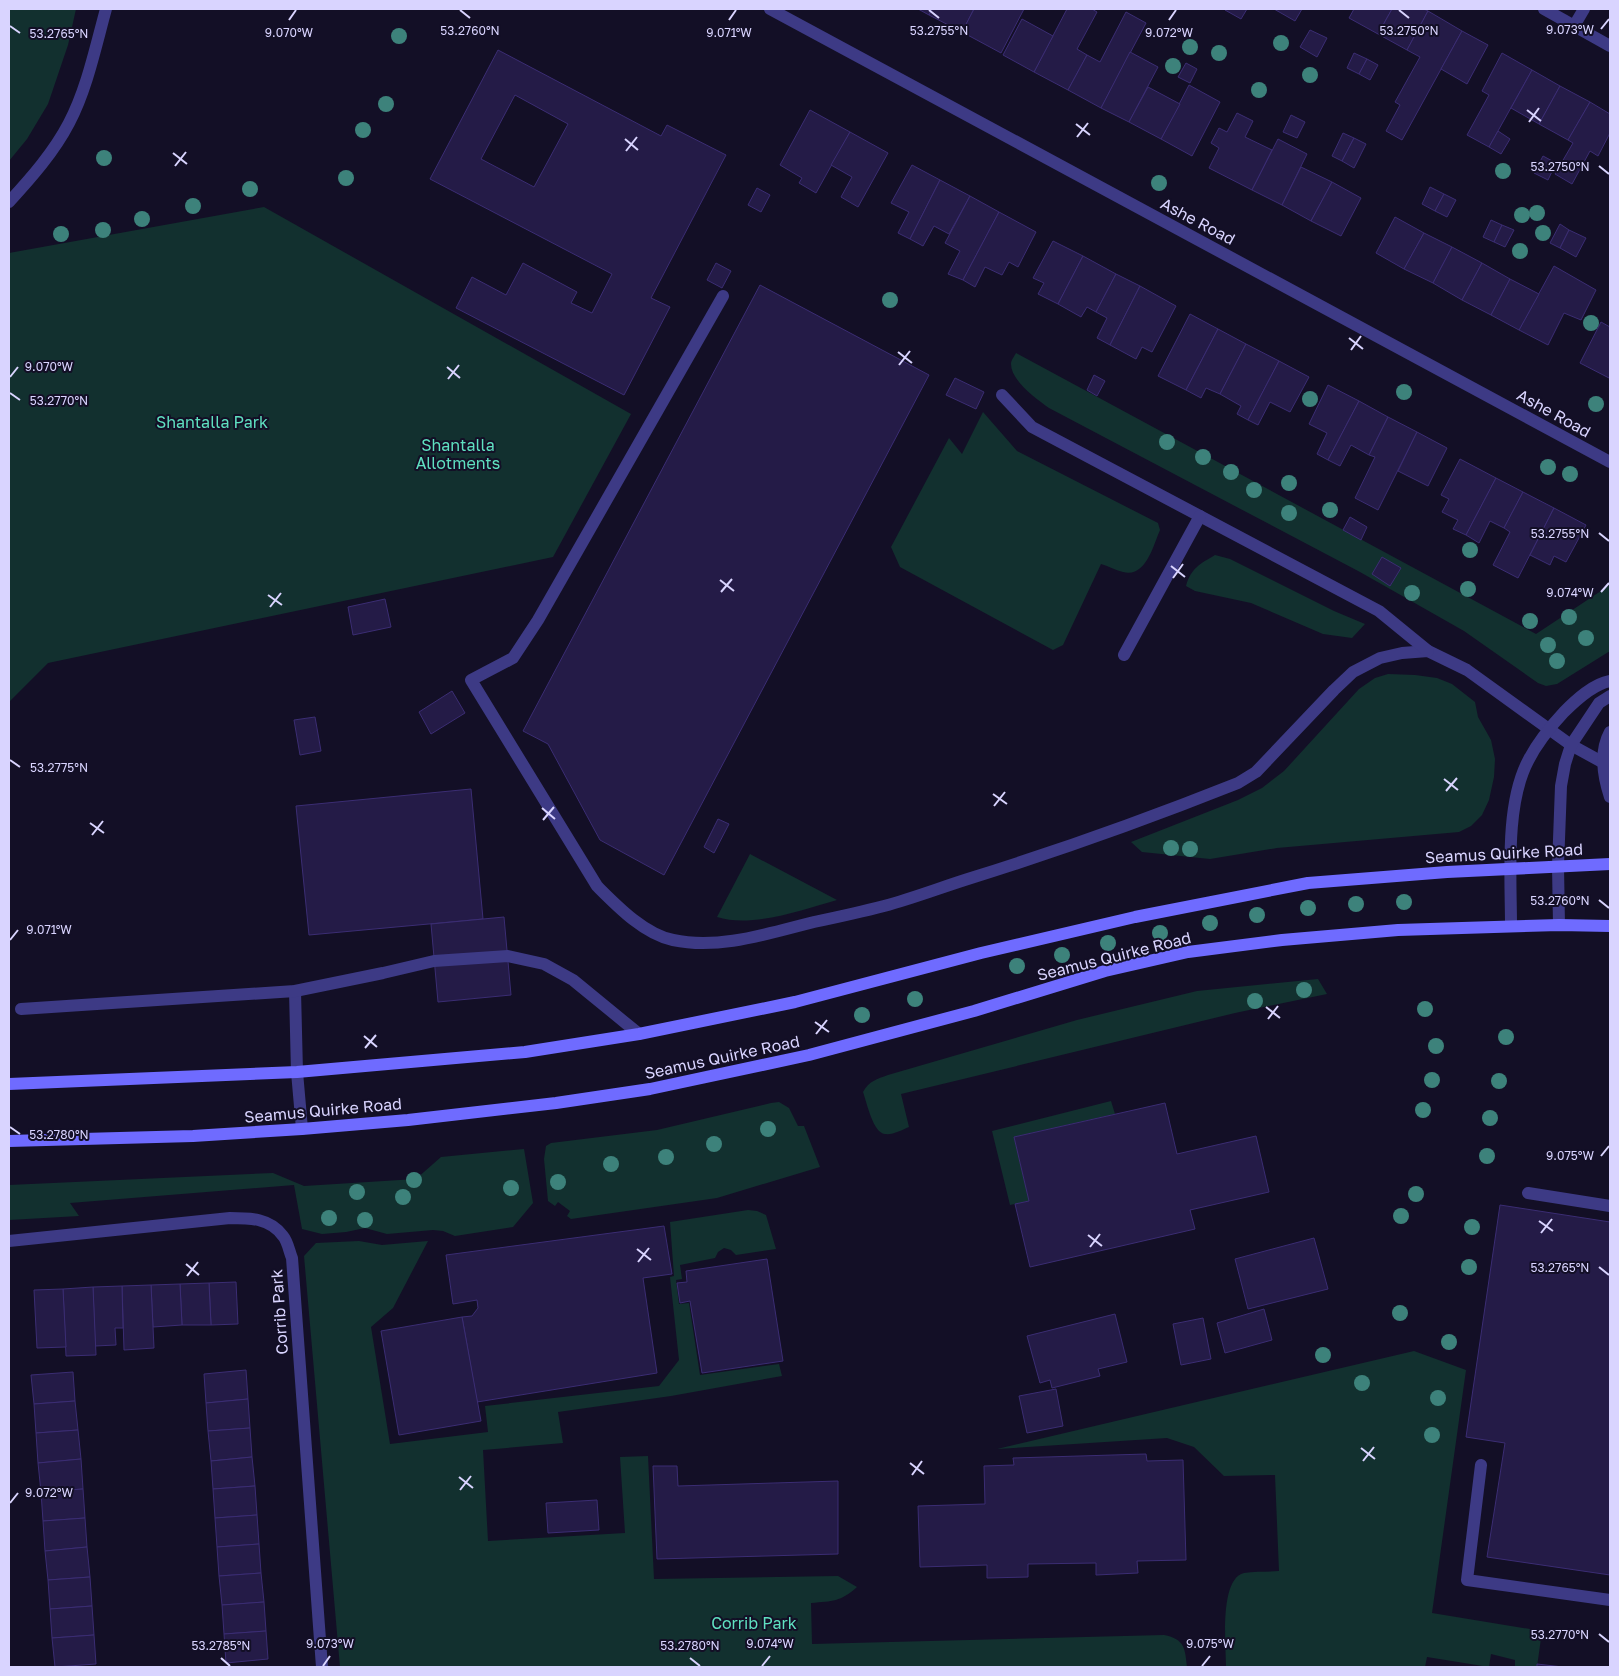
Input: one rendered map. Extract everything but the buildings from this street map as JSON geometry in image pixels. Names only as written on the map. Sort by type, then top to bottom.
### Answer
[{"type":"main road","name":"Seamus Quirke Road","points":[[9,1084],[298,1072],[525,1052],[639,1034],[795,1002],[981,952],[1135,917],[1298,885],[1447,872],[1610,864]]},
{"type":"main road","name":"Seamus Quirke Road","points":[[9,1141],[193,1136],[302,1129],[484,1111],[650,1089],[809,1055],[1105,972],[1188,952],[1282,940],[1389,931],[1511,926],[1610,926]]},
{"type":"street","points":[[9,202],[45,160],[70,122],[82,92],[106,9]]},
{"type":"street","name":"Ashe Road","points":[[770,9],[1610,462]]},
{"type":"street","points":[[1544,9],[1610,46]]},
{"type":"street","points":[[1574,26],[1584,9]]},
{"type":"street","points":[[723,296],[538,620],[513,658],[471,680],[597,886],[623,911],[647,929],[670,939],[691,943],[729,941],[885,905],[1053,852],[1238,782],[1256,772],[1353,672],[1380,658],[1402,653],[1428,651]]},
{"type":"street","points":[[1002,395],[1032,427],[1378,611],[1428,651],[1467,670],[1571,745],[1602,762]]},
{"type":"street","points":[[1124,655],[1200,516]]},
{"type":"street","points":[[1511,926],[1510,868],[1513,822],[1519,785],[1527,761],[1548,729],[1576,700],[1603,682],[1610,681]]},
{"type":"street","points":[[1559,925],[1558,866],[1561,786],[1571,745],[1599,703],[1610,696]]},
{"type":"street","points":[[1610,732],[1606,739],[1602,762],[1610,797]]},
{"type":"street","points":[[22,1010],[295,991],[383,974],[434,961],[508,956],[544,964],[573,980],[639,1034]]},
{"type":"street","points":[[295,991],[302,1129]]},
{"type":"street","points":[[1528,1193],[1610,1206]]},
{"type":"street","name":"Corrib Park","points":[[9,1241],[230,1218],[254,1218],[271,1224],[284,1237],[292,1258],[322,1667]]},
{"type":"street","points":[[1481,1465],[1467,1580],[1610,1600]]},
{"type":"green space","points":[[9,9],[76,9],[68,45],[48,104],[27,139],[9,161]]},
{"type":"green space","name":"Shantalla Park","points":[[264,207],[631,414],[553,557],[48,663],[9,702],[9,253]]},
{"type":"green space","points":[[1016,353],[1536,634],[1610,585],[1610,651],[1557,684],[1546,686],[1538,683],[1464,631],[1360,572],[1049,408],[1015,377],[1011,364]]},
{"type":"green space","points":[[983,412],[1017,451],[1158,523],[1160,530],[1151,552],[1143,566],[1138,570],[1131,573],[1123,572],[1101,564],[1063,645],[1053,650],[900,567],[891,547],[949,438],[962,454]]},
{"type":"green space","points":[[1215,555],[1230,559],[1334,611],[1365,624],[1352,638],[1323,634],[1251,603],[1195,591],[1186,586],[1193,571]]},
{"type":"green space","points":[[1388,674],[1437,678],[1452,684],[1475,702],[1478,717],[1491,740],[1495,759],[1494,777],[1489,800],[1482,815],[1471,826],[1459,832],[1277,848],[1210,859],[1142,852],[1131,842],[1238,800],[1262,788],[1284,771],[1359,689],[1375,678]]},
{"type":"green space","points":[[750,854],[837,900],[793,913],[761,919],[731,920],[717,917]]},
{"type":"green space","points":[[1318,979],[1327,994],[1235,1013],[901,1094],[909,1127],[894,1133],[885,1134],[877,1129],[863,1092],[871,1083],[888,1075],[1077,1020],[1197,991]]},
{"type":"green space","points":[[1111,1101],[1115,1114],[1014,1137],[1029,1201],[1010,1205],[992,1131]]},
{"type":"green space","points":[[779,1102],[789,1108],[798,1126],[804,1126],[820,1167],[717,1198],[571,1219],[567,1216],[570,1211],[558,1202],[555,1206],[548,1201],[544,1159],[546,1146],[551,1143],[657,1130]]},
{"type":"green space","points":[[524,1149],[533,1203],[513,1227],[455,1236],[443,1231],[433,1230],[387,1234],[365,1228],[322,1234],[302,1229],[294,1185],[70,1203],[79,1216],[9,1220],[9,1185],[273,1173],[304,1186],[416,1179],[441,1157]]},
{"type":"green space","points":[[748,1210],[766,1215],[776,1249],[736,1255],[731,1250],[724,1248],[718,1252],[715,1258],[680,1265],[682,1279],[676,1280],[679,1304],[689,1303],[700,1375],[779,1364],[782,1376],[671,1396],[558,1412],[563,1443],[483,1450],[488,1541],[625,1533],[620,1457],[648,1456],[654,1579],[838,1576],[857,1587],[846,1596],[836,1600],[811,1603],[812,1644],[1164,1635],[1176,1639],[1183,1646],[1187,1667],[340,1667],[304,1256],[316,1243],[359,1241],[382,1245],[428,1241],[393,1308],[371,1327],[390,1444],[488,1432],[485,1406],[659,1386],[679,1360],[670,1277],[674,1276],[670,1222]]},
{"type":"green space","points":[[1414,1351],[1466,1370],[1432,1613],[1542,1631],[1537,1667],[1515,1667],[1515,1660],[1491,1654],[1489,1667],[1427,1657],[1425,1667],[1226,1667],[1226,1614],[1227,1600],[1231,1587],[1236,1578],[1244,1573],[1279,1571],[1275,1475],[1224,1476],[1194,1447],[1167,1438],[997,1449]]},
{"type":"park label","name":"Shantalla Allotments","points":[[458,454]]}]
